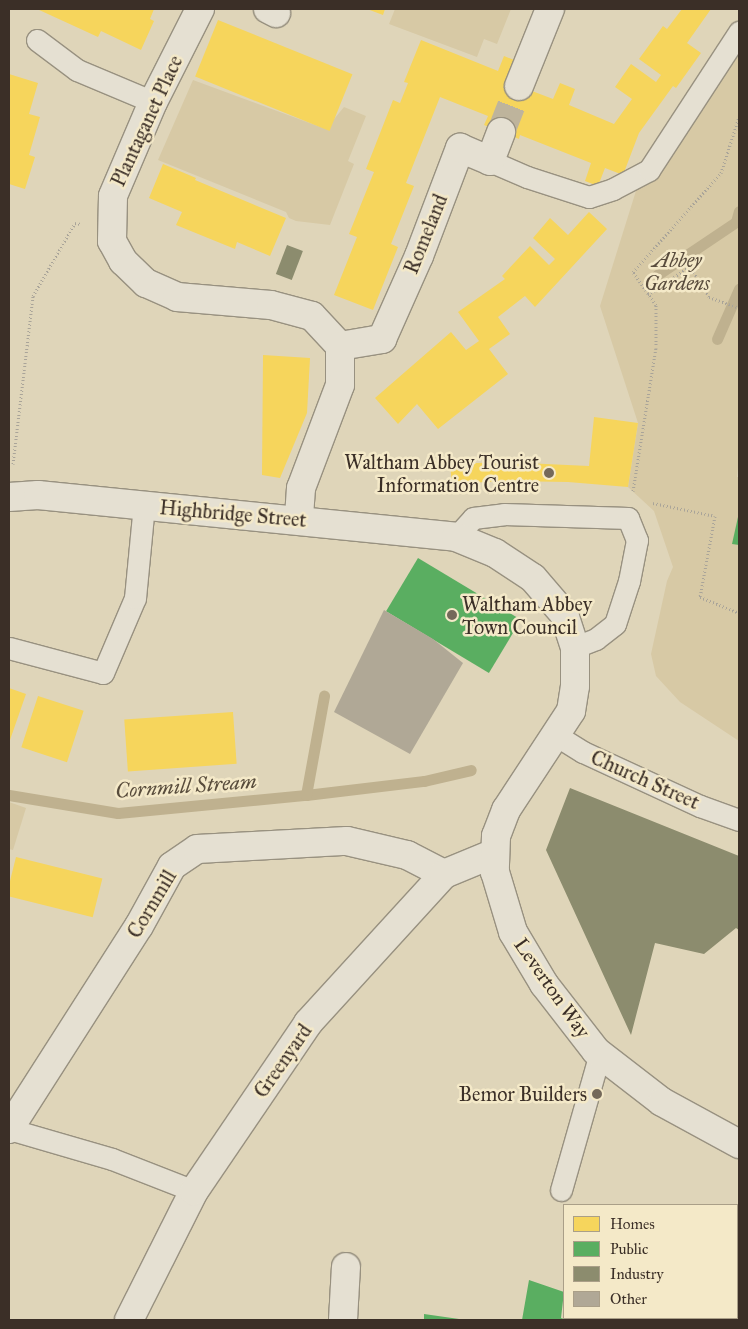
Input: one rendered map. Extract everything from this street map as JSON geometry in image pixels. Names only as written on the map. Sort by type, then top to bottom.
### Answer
[{"type":"street","name":"Plantaganet Place","points":[[200,9],[153,102],[113,196],[112,242],[123,261],[146,283],[177,297],[271,305],[312,316],[340,346]]},
{"type":"street","points":[[519,86],[550,9]]},
{"type":"street","points":[[490,160],[501,132]]},
{"type":"street","name":"Romeland","points":[[340,346],[382,339],[419,256],[460,148],[490,160]]},
{"type":"street","points":[[299,520],[300,488],[340,385],[340,346]]},
{"type":"street","name":"Highbridge Street","points":[[9,497],[38,495],[456,537],[473,543],[510,562]]},
{"type":"street","name":"Leverton Way","points":[[510,562],[532,578],[558,606],[564,614],[575,646],[575,686],[571,711],[554,734],[506,810],[496,836],[494,853],[497,881],[513,932],[544,984],[600,1053],[662,1102],[739,1144]]},
{"type":"street","name":"Cornmill","points":[[9,1129],[139,926],[172,866],[197,848],[347,841],[407,855],[444,874]]},
{"type":"street","name":"Greenyard","points":[[129,1320],[194,1191],[308,1023],[398,927],[444,874],[494,853]]},
{"type":"street","points":[[344,1320],[346,1267]]},
{"type":"lane","points":[[490,160],[528,177],[589,197],[613,190],[649,170],[739,32]]},
{"type":"lane","points":[[37,40],[76,70],[153,102]]},
{"type":"lane","points":[[9,648],[103,673],[135,598],[144,505]]},
{"type":"lane","points":[[456,537],[472,518],[504,514],[628,518],[637,540],[629,581],[615,624],[596,639],[575,646]]},
{"type":"lane","name":"Church Street","points":[[554,734],[583,752],[700,806],[739,820]]},
{"type":"lane","points":[[560,1190],[600,1053]]},
{"type":"lane","points":[[9,1129],[112,1159],[194,1191]]},
{"type":"path","points":[[628,518],[656,348],[656,305],[633,272],[720,173],[739,117]]},
{"type":"path","points":[[9,497],[33,296],[76,223],[112,225]]},
{"type":"path","points":[[648,295],[690,266],[709,297],[739,308]]},
{"type":"path","points":[[628,518],[655,502],[715,516],[700,597],[739,613]]},
{"type":"green space","points":[[395,9],[511,9],[497,44],[484,39],[477,57],[389,24]]},
{"type":"green space","name":"Abbey Gardens","points":[[739,23],[739,458],[737,477],[739,477],[739,741],[680,702],[656,676],[651,654],[667,581],[673,567],[654,511],[628,487],[638,423],[600,306],[645,162]]},
{"type":"green space","points":[[193,80],[326,129],[344,107],[366,116],[348,161],[354,164],[330,225],[296,221],[289,218],[286,212],[158,160]]},
{"type":"green space","points":[[9,802],[26,808],[13,850],[9,849]]},
{"type":"building: Homes","points":[[37,9],[154,9],[150,19],[154,21],[141,50],[101,31],[98,37]]},
{"type":"building: Homes","points":[[367,9],[385,9],[383,15]]},
{"type":"building: Homes","points":[[682,9],[711,9],[687,43],[701,53],[676,88],[673,86],[639,133],[623,175],[605,168],[598,186],[585,181],[591,163],[520,135],[519,139],[484,125],[488,116],[440,97],[406,183],[414,186],[391,244],[398,247],[373,310],[334,295],[357,237],[349,234],[374,172],[366,169],[393,100],[400,103],[408,83],[404,82],[421,40],[498,71],[504,56],[519,62],[511,83],[553,99],[560,83],[575,89],[569,105],[614,124],[632,99],[615,87],[631,64],[656,82],[661,75],[639,59],[663,26],[667,29]]},
{"type":"building: Homes","points":[[218,20],[352,74],[330,131],[195,77]]},
{"type":"building: Homes","points":[[9,74],[38,83],[29,114],[40,117],[29,155],[35,157],[25,189],[9,184]]},
{"type":"building: Homes","points":[[163,164],[196,178],[195,180],[286,218],[270,256],[237,242],[235,249],[176,225],[182,212],[149,198]]},
{"type":"building: Homes","points":[[589,212],[607,229],[535,307],[525,296],[498,317],[510,334],[489,349],[508,374],[438,429],[417,404],[398,424],[375,398],[451,332],[466,350],[479,341],[458,312],[505,279],[502,276],[530,246],[549,265],[555,259],[533,238],[550,218],[568,235]]},
{"type":"building: Homes","points":[[263,355],[310,358],[307,413],[280,478],[262,475]]},
{"type":"building: Homes","points":[[594,417],[638,423],[628,487],[568,482],[503,481],[452,484],[450,464],[504,462],[589,466]]},
{"type":"building: Homes","points":[[9,688],[26,694],[10,740],[9,740]]},
{"type":"building: Homes","points":[[38,696],[84,711],[67,762],[21,747]]},
{"type":"building: Homes","points":[[233,712],[237,764],[128,771],[124,720]]},
{"type":"building: Homes","points":[[16,857],[102,879],[93,917],[9,896],[9,885]]},
{"type":"building: Public","points":[[739,517],[739,545],[732,544]]},
{"type":"building: Public","name":"Waltham Abbey Town Council","points":[[418,558],[521,620],[489,673],[386,611]]},
{"type":"building: Public","points":[[529,1280],[563,1292],[561,1318],[568,1320],[522,1320]]},
{"type":"building: Public","points":[[424,1314],[459,1319],[459,1320],[424,1320]]},
{"type":"building: Industry","points":[[287,245],[303,251],[292,280],[276,274]]},
{"type":"building: Industry","points":[[570,788],[739,856],[739,930],[736,928],[704,954],[655,943],[631,1035],[546,850]]},
{"type":"building: Other","points":[[384,610],[433,639],[463,663],[410,754],[334,712]]},
{"type":"waterway","name":"Cornmill Stream","points":[[657,275],[736,222],[739,211]]},
{"type":"waterway","name":"Cornmill Stream","points":[[717,339],[739,289]]},
{"type":"waterway","name":"Cornmill Stream","points":[[306,795],[324,696]]},
{"type":"waterway","name":"Cornmill Stream","points":[[9,795],[118,813],[306,795],[424,781],[471,770]]},
{"type":"tunnel","points":[[501,132],[519,86]]},
{"type":"place","name":"Waltham Abbey Tourist Information Centre","points":[[549,473]]},
{"type":"place","name":"Waltham Abbey Town Council","points":[[452,615]]},
{"type":"place","name":"Bemor Builders","points":[[597,1094]]}]
